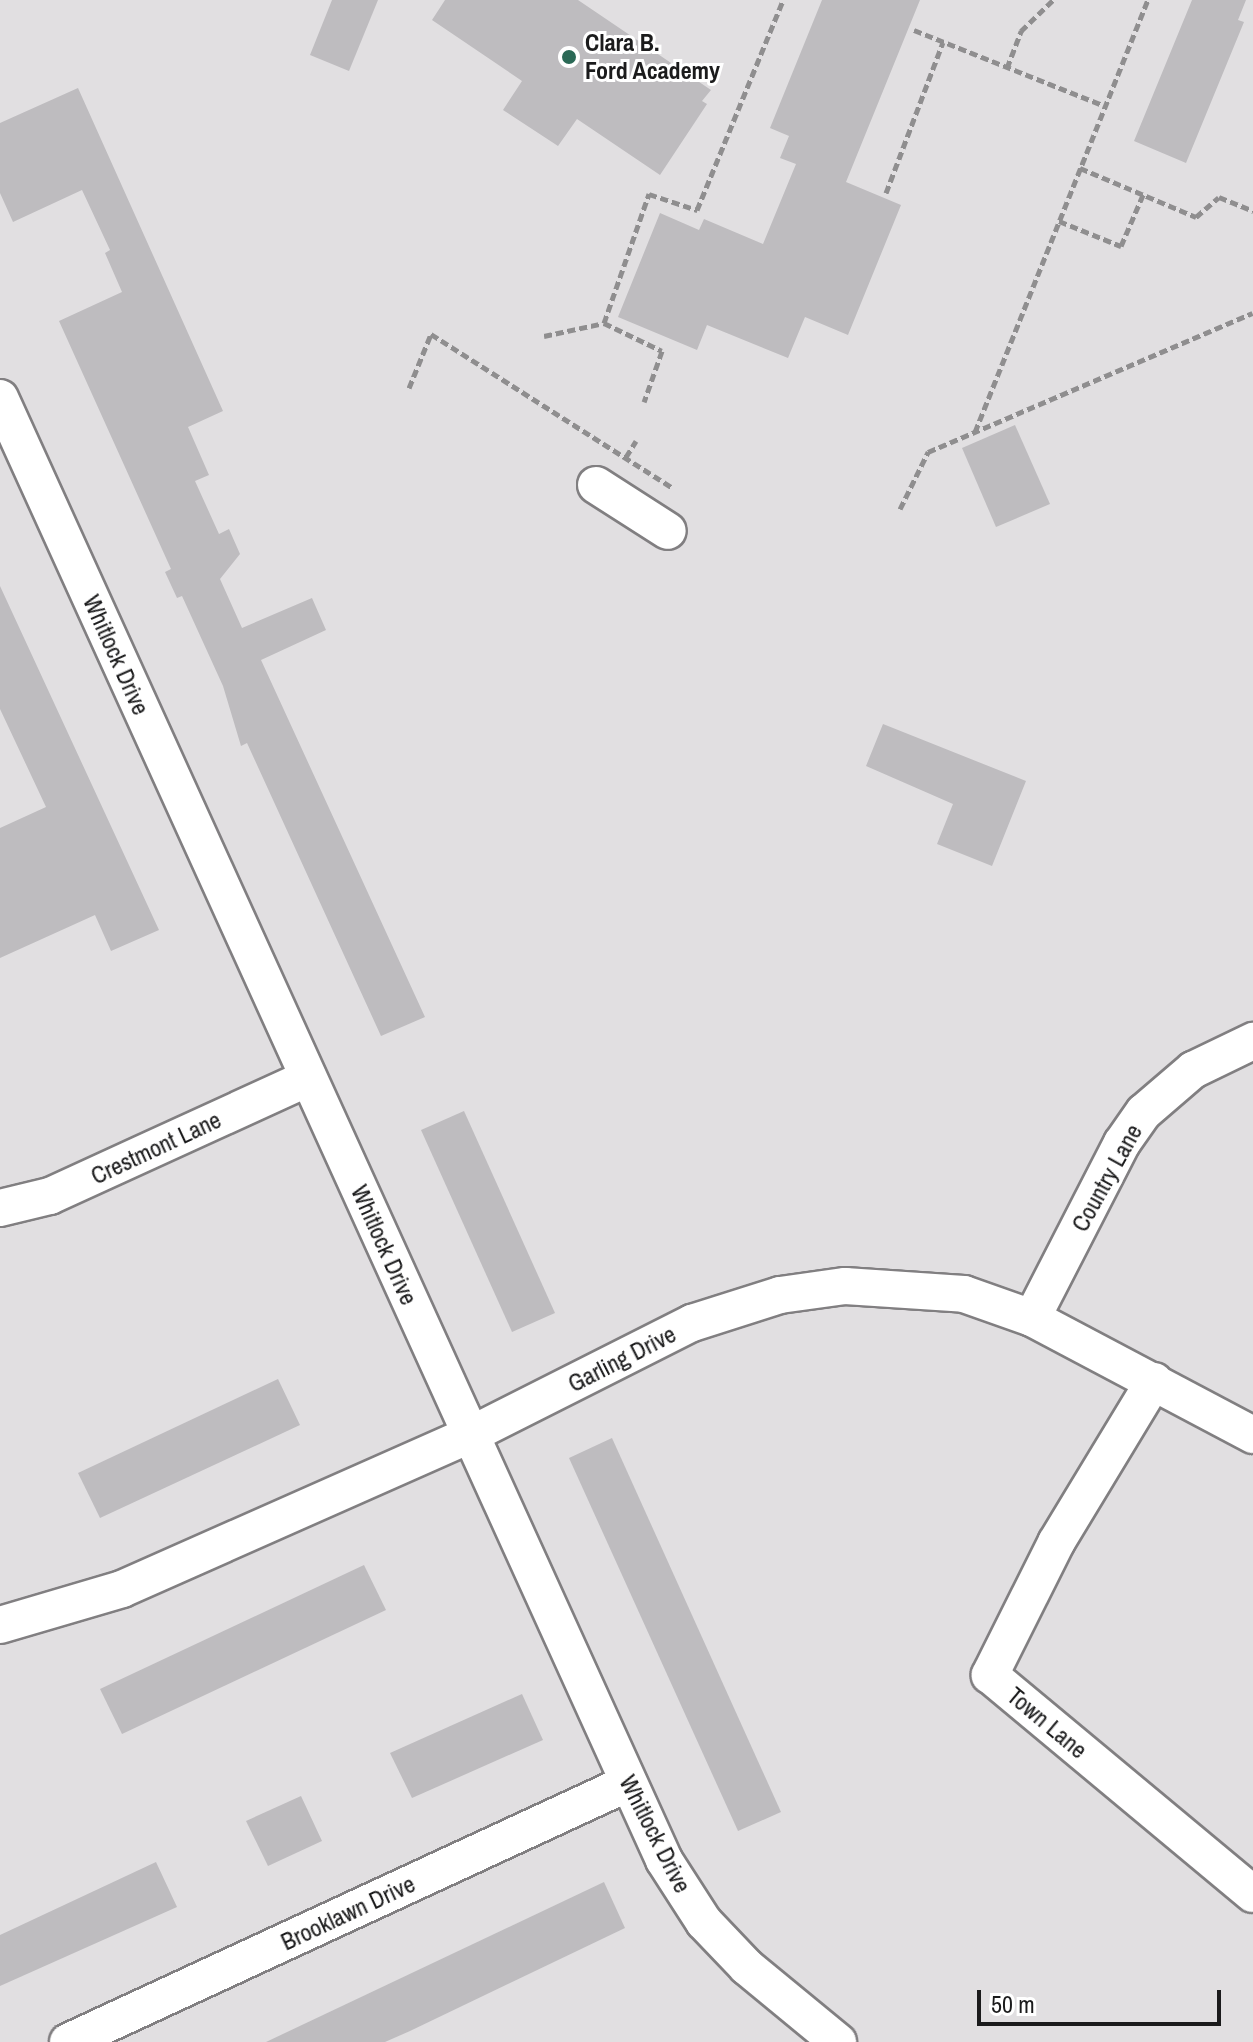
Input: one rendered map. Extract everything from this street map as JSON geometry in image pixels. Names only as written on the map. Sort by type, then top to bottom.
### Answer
[{"type":"street","name":"Whitlock Drive","points":[[0,398],[664,1860],[704,1922],[747,1967],[838,2042]]},
{"type":"street","points":[[596,485],[668,531]]},
{"type":"street","name":"Country Lane","points":[[1032,1318],[1144,1112],[1193,1070],[1253,1041]]},
{"type":"street","name":"Crestmont Lane","points":[[0,1208],[50,1196],[308,1078]]},
{"type":"street","name":"Garling Drive","points":[[0,1625],[122,1589],[470,1435],[692,1323],[780,1295],[845,1286],[912,1287],[964,1294],[1032,1318],[1253,1435]]},
{"type":"street","name":"Town Lane","points":[[1154,1381],[1056,1543],[990,1675],[1253,1894]]},
{"type":"street","name":"Brooklawn Drive","points":[[68,2042],[628,1783]]},
{"type":"path","points":[[604,323],[649,194],[697,210],[783,0]]},
{"type":"path","points":[[1007,68],[1021,31],[1053,0]]},
{"type":"path","points":[[975,432],[1148,0]]},
{"type":"path","points":[[914,30],[1105,106]]},
{"type":"path","points":[[886,193],[943,42]]},
{"type":"path","points":[[1080,168],[1196,217],[1219,197],[1253,211]]},
{"type":"path","points":[[1059,221],[1121,246],[1143,195]]},
{"type":"path","points":[[900,509],[928,452],[1253,313]]},
{"type":"path","points":[[544,336],[604,323],[662,351],[644,402]]},
{"type":"path","points":[[409,388],[431,334],[673,488]]},
{"type":"building","points":[[332,0],[378,0],[349,71],[310,55]]},
{"type":"building","points":[[445,0],[578,0],[711,90],[702,101],[707,104],[660,175],[577,119],[558,146],[503,110],[522,81],[432,20]]},
{"type":"building","points":[[822,0],[920,0],[846,182],[901,205],[848,335],[805,317],[788,358],[707,325],[697,350],[618,317],[660,213],[699,230],[704,219],[763,244],[796,164],[780,158],[789,136],[770,128]]},
{"type":"building","points":[[1192,0],[1246,0],[1238,20],[1244,22],[1186,163],[1134,141]]},
{"type":"building","points":[[78,88],[223,411],[188,427],[209,475],[195,481],[219,534],[229,529],[240,554],[220,579],[242,628],[312,598],[326,630],[261,660],[425,1017],[381,1036],[247,743],[241,746],[223,686],[182,596],[177,598],[165,572],[171,569],[59,321],[122,292],[105,253],[110,250],[82,190],[13,222],[0,193],[0,123]]},
{"type":"building","points":[[1015,425],[1050,504],[996,527],[962,448]]},
{"type":"building","points":[[0,586],[159,930],[111,951],[95,915],[0,958],[0,828],[46,807],[0,709]]},
{"type":"building","points":[[883,724],[1026,781],[992,866],[937,844],[953,804],[866,766]]},
{"type":"building","points":[[464,1111],[555,1313],[512,1332],[421,1130]]},
{"type":"building","points":[[278,1379],[300,1425],[100,1518],[78,1473]]},
{"type":"building","points":[[612,1438],[781,1812],[738,1831],[569,1458]]},
{"type":"building","points":[[364,1565],[386,1610],[122,1734],[100,1689]]},
{"type":"building","points":[[522,1694],[543,1740],[412,1798],[390,1753]]},
{"type":"building","points":[[301,1796],[322,1841],[268,1866],[246,1821]]},
{"type":"building","points":[[156,1862],[177,1907],[0,1986],[0,1935]]},
{"type":"building","points":[[604,1882],[625,1928],[410,2031],[385,2042],[266,2042]]},
{"type":"place","name":"Clara B. Ford Academy","points":[[569,57]]}]
